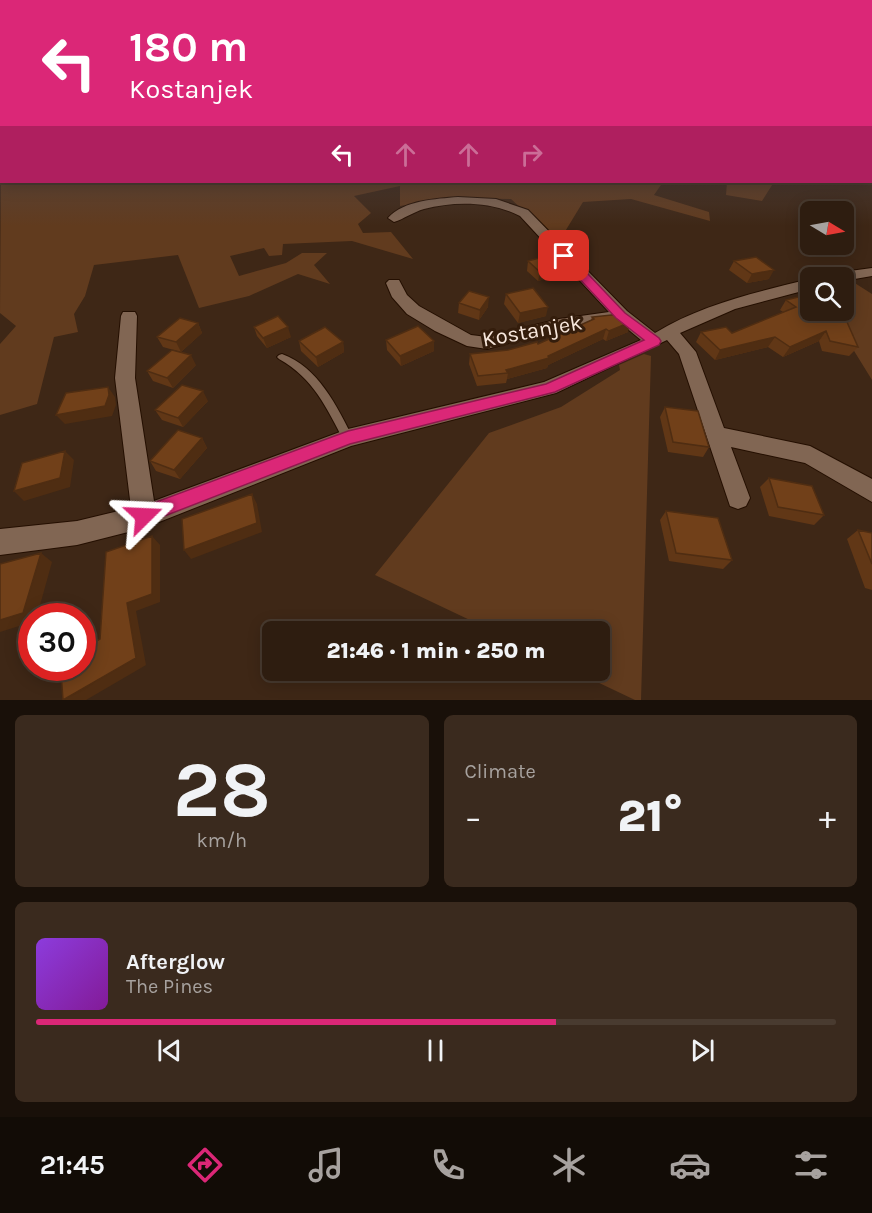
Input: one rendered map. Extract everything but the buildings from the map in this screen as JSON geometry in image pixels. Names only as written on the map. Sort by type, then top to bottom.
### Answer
[{"type":"street","name":"Kostanjek","points":[[394,218],[403,211],[456,201],[514,206],[524,213],[621,315],[687,352],[738,498]]},
{"type":"street","points":[[854,275],[872,272]]},
{"type":"street","name":"Kostanjek","points":[[394,283],[400,297],[413,310],[467,340],[487,343],[559,324],[621,315]]},
{"type":"street","points":[[0,542],[77,533],[144,516],[348,438],[549,388],[706,313],[758,296],[800,286]]},
{"type":"street","points":[[129,316],[125,378],[144,516]]},
{"type":"street","points":[[716,435],[810,455],[872,491]]},
{"type":"lane","points":[[282,357],[297,364],[316,381],[348,438]]},
{"type":"shaded area","points":[[1,183],[662,183],[654,195],[709,212],[710,221],[631,199],[583,202],[558,243],[511,199],[450,198],[400,206],[400,186],[354,196],[371,213],[358,224],[363,233],[391,232],[413,259],[352,241],[283,244],[282,255],[269,256],[264,248],[230,256],[239,276],[286,263],[302,253],[327,253],[314,265],[330,284],[298,274],[249,296],[199,308],[178,255],[94,265],[85,296],[74,314],[78,332],[54,337],[37,404],[0,415],[0,344],[16,326],[0,313]]},
{"type":"shaded area","points":[[727,183],[773,183],[762,201],[726,195]]},
{"type":"shaded area","points":[[854,283],[872,294],[872,380],[843,333],[827,321],[854,321]]},
{"type":"shaded area","points":[[644,354],[651,356],[641,700],[635,700],[595,681],[610,681],[610,621],[472,621],[375,575],[489,433],[561,407],[620,370],[619,365]]},
{"type":"route","points":[[144,516],[348,438],[549,388],[654,341],[621,315],[564,256]]}]
